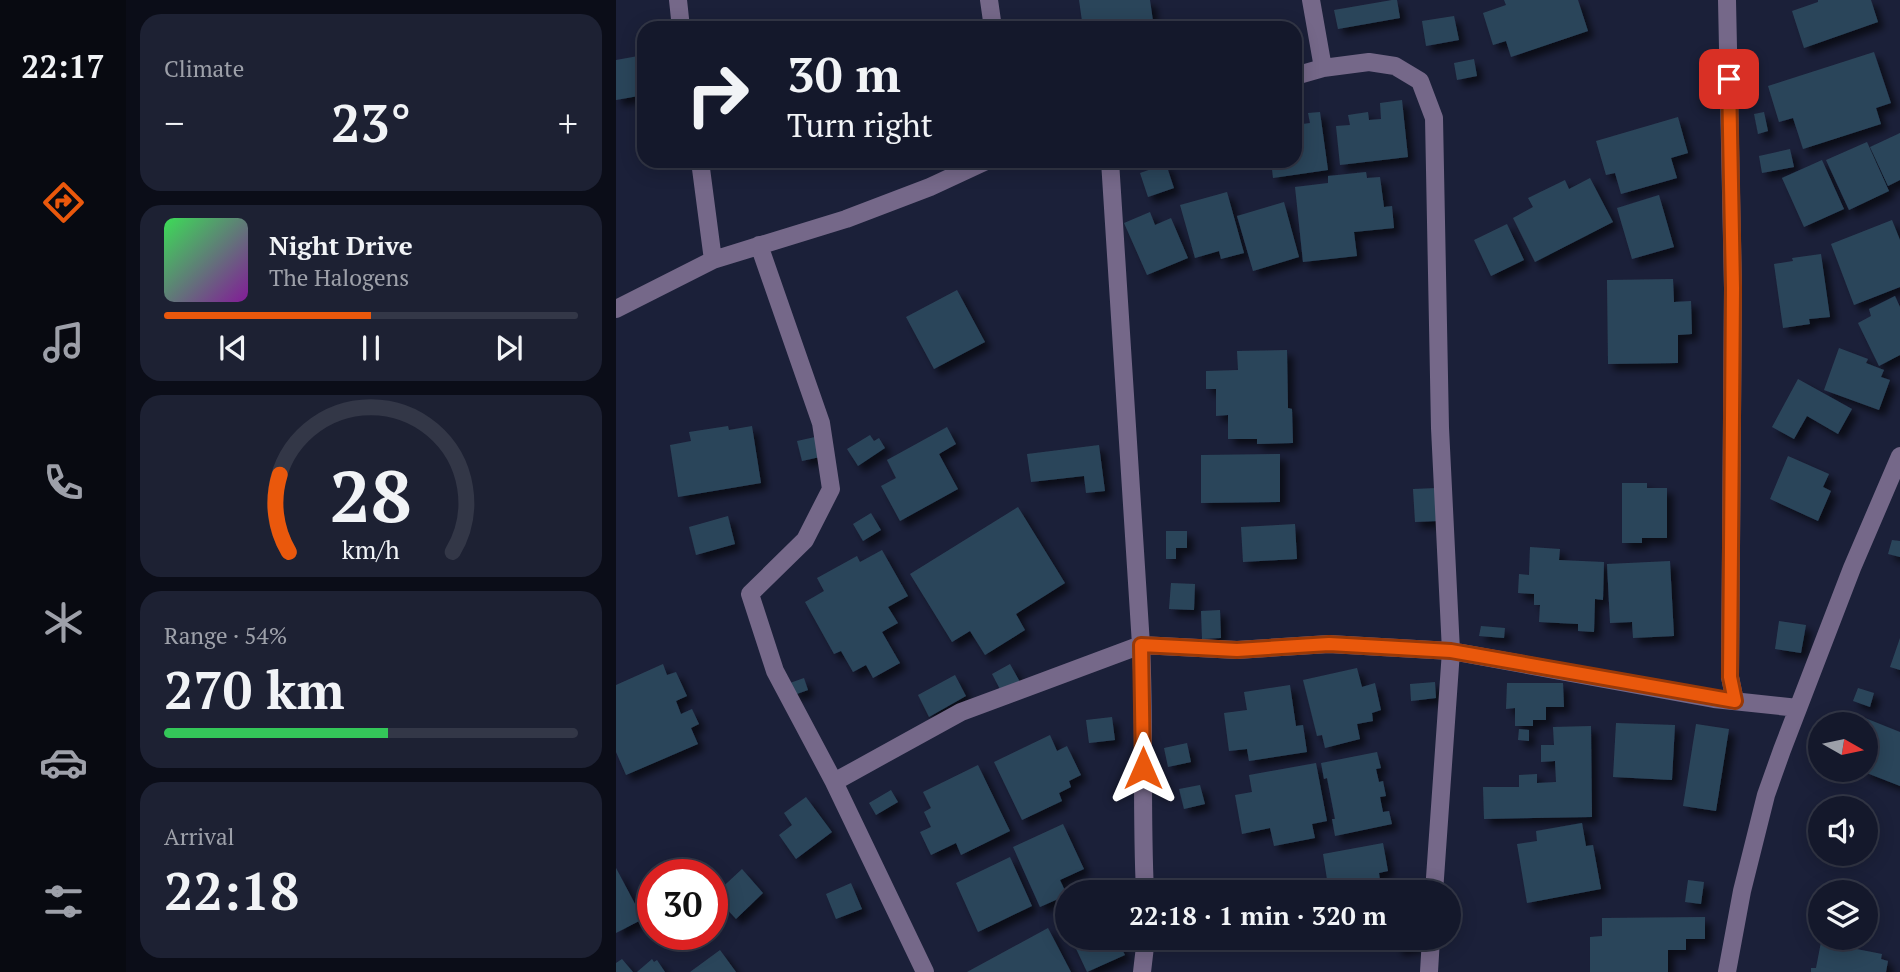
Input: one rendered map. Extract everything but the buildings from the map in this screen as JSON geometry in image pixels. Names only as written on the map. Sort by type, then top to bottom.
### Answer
[{"type":"street","points":[[678,0],[680,21]]},
{"type":"street","points":[[989,0],[992,21]]},
{"type":"street","points":[[1311,0],[1323,68]]},
{"type":"street","points":[[1727,0],[1733,288],[1730,677],[1735,701]]},
{"type":"street","points":[[1302,74],[1323,68],[1369,62],[1395,65],[1420,81],[1434,118],[1440,428],[1451,651],[1435,880]]},
{"type":"street","points":[[700,168],[713,260]]},
{"type":"street","points":[[616,309],[713,260],[846,219],[930,187],[971,168]]},
{"type":"street","points":[[1110,168],[1141,645],[1144,880]]},
{"type":"street","points":[[759,245],[821,423],[831,489],[805,540],[750,593],[775,671],[834,782],[925,972]]},
{"type":"street","points":[[1727,972],[1742,891],[1766,795],[1852,568],[1900,456]]},
{"type":"street","points":[[834,782],[961,712],[1141,645],[1237,650],[1329,644],[1451,651],[1701,696],[1798,709]]},
{"type":"street","points":[[1142,972],[1145,950]]},
{"type":"street","points":[[1429,972],[1430,950]]},
{"type":"route","points":[[1143,768],[1141,645],[1237,650],[1329,644],[1451,651],[1735,701],[1730,677],[1733,288],[1729,79]]}]
